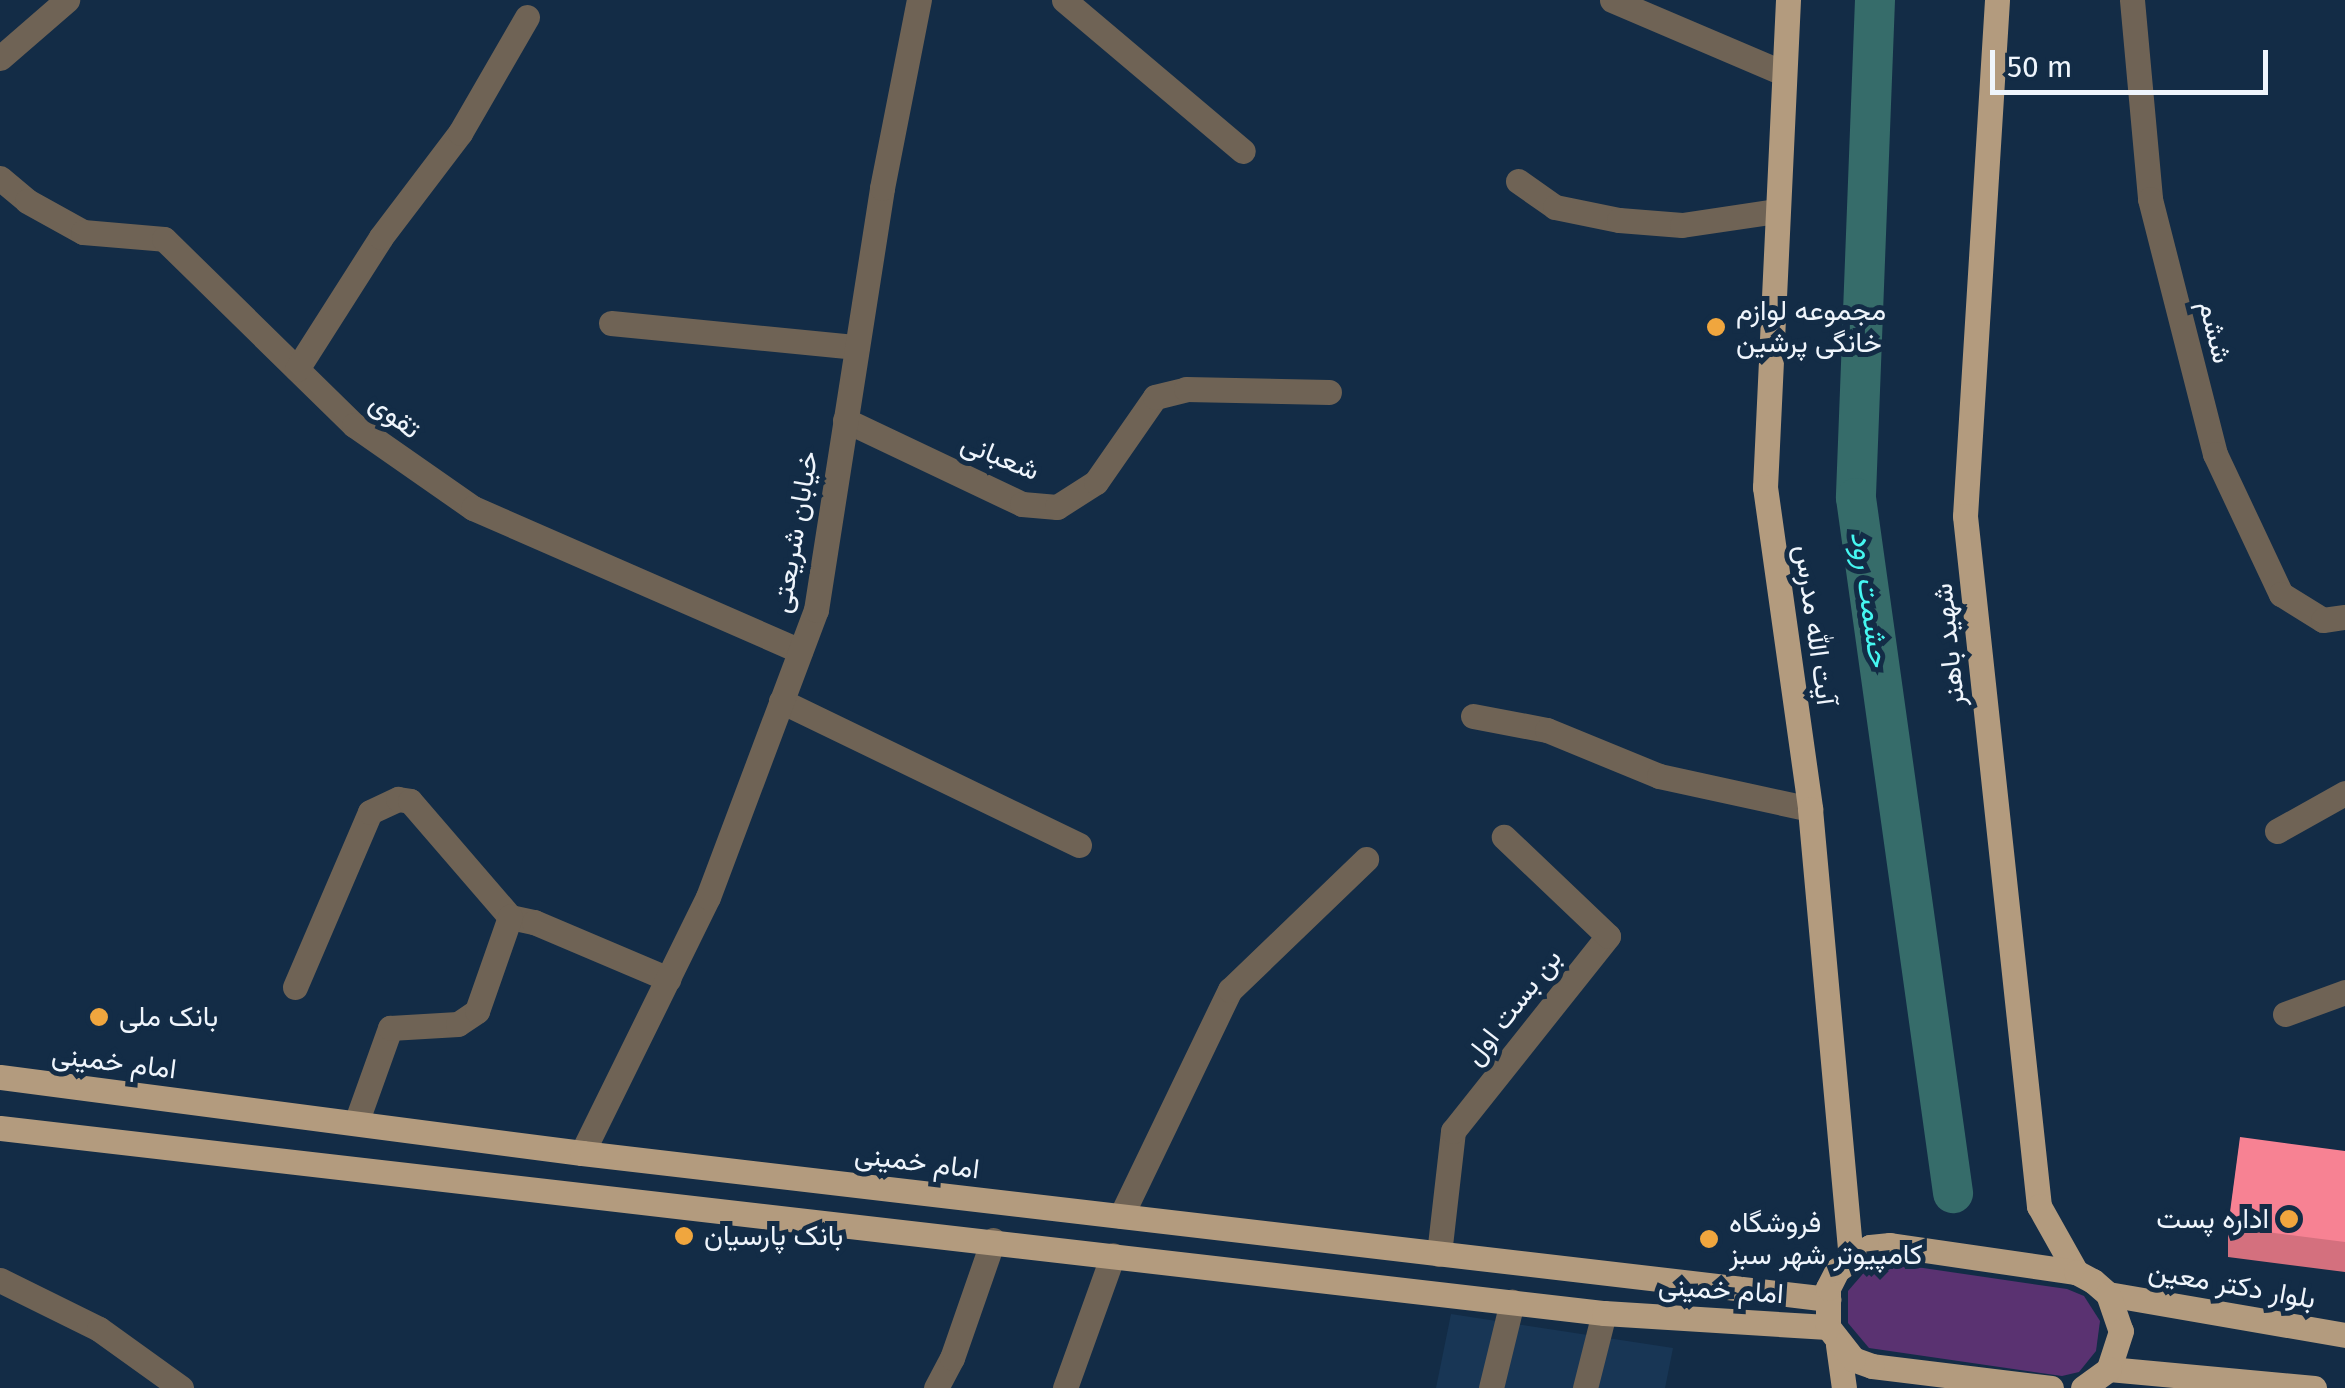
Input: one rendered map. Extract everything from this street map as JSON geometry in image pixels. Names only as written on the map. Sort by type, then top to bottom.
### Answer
[{"type":"main road","name":"آیت الله مدرس","points":[[1788,0],[1765,487],[1810,809],[1851,1256]]},
{"type":"main road","name":"شهید باهنر","points":[[1997,0],[1965,516],[2039,1206],[2076,1272]]},
{"type":"main road","name":"امام خمینی","points":[[0,1078],[582,1153],[1828,1299]]},
{"type":"main road","name":"امام خمینی","points":[[0,1128],[1833,1336]]},
{"type":"main road","points":[[1844,1388],[1828,1299],[1836,1270],[1851,1256],[1870,1247],[1890,1245],[2076,1272],[2108,1294],[2121,1331],[2109,1369],[2083,1388]]},
{"type":"main road","name":"بلوار دکتر معین","points":[[2108,1294],[2345,1334]]},
{"type":"main road","points":[[1833,1336],[1853,1358],[1897,1379],[2051,1388]]},
{"type":"main road","points":[[2109,1369],[2314,1388]]},
{"type":"street","points":[[2,49],[67,0]]},
{"type":"street","name":"خیابان شریعتی","points":[[582,1153],[708,897],[816,610],[882,188],[920,0]]},
{"type":"street","points":[[1064,0],[1243,151]]},
{"type":"street","points":[[1612,0],[1783,73]]},
{"type":"street","name":"ششم","points":[[2132,0],[2150,199],[2215,454],[2281,594],[2324,620],[2345,617]]},
{"type":"street","points":[[297,369],[381,237],[460,133],[527,17]]},
{"type":"street","name":"تقوی","points":[[0,178],[26,202],[83,232],[164,240],[354,425],[473,508],[800,652]]},
{"type":"street","points":[[1518,182],[1555,207],[1619,220],[1682,225],[1777,211]]},
{"type":"street","points":[[610,323],[857,347]]},
{"type":"street","name":"شعبانی","points":[[845,420],[1022,504],[1057,507],[1096,482],[1156,397],[1186,389],[1329,392]]},
{"type":"street","points":[[781,702],[1078,845]]},
{"type":"street","points":[[1473,716],[1547,730],[1659,776],[1810,809]]},
{"type":"street","points":[[2277,831],[2345,793]]},
{"type":"street","points":[[295,987],[370,812],[386,801],[410,801],[510,917],[534,922],[668,978]]},
{"type":"street","name":"بن بست اول","points":[[1440,1254],[1453,1131],[1608,936],[1504,836]]},
{"type":"street","points":[[1120,1216],[1230,990],[1366,859]]},
{"type":"street","points":[[356,1124],[390,1028],[458,1024],[477,1011],[510,917]]},
{"type":"street","points":[[2285,1014],[2345,992]]},
{"type":"street","points":[[936,1388],[952,1358],[992,1240]]},
{"type":"street","points":[[1064,1388],[1113,1255]]},
{"type":"street","points":[[3,1287],[99,1329],[150,1380],[181,1388]]},
{"type":"street","points":[[1491,1388],[1512,1302]]},
{"type":"street","points":[[1585,1388],[1604,1312]]},
{"type":"shaded area","points":[[1882,1262],[2067,1289],[2084,1296],[2100,1321],[2096,1351],[2079,1372],[2062,1376],[1869,1348],[1848,1323],[1848,1291],[1868,1268]]},
{"type":"shaded area","points":[[1451,1314],[1673,1348],[1665,1388],[1436,1388]]},
{"type":"building","name":"اداره پست","points":[[2240,1137],[2345,1151],[2345,1242],[2228,1227]]},
{"type":"waterway","name":"حشمت رود","points":[[1875,0],[1856,498],[1953,1193]]},
{"type":"place","name":"مجموعه لوازم خانگی پرشین","points":[[1716,327]]},
{"type":"place","name":"بانک ملی","points":[[99,1017]]},
{"type":"place","name":"اداره پست","points":[[2289,1219]]},
{"type":"place","name":"بانک پارسیان","points":[[684,1236]]},
{"type":"place","name":"فروشگاه کامپیوتر شهر سبز","points":[[1709,1239]]}]
